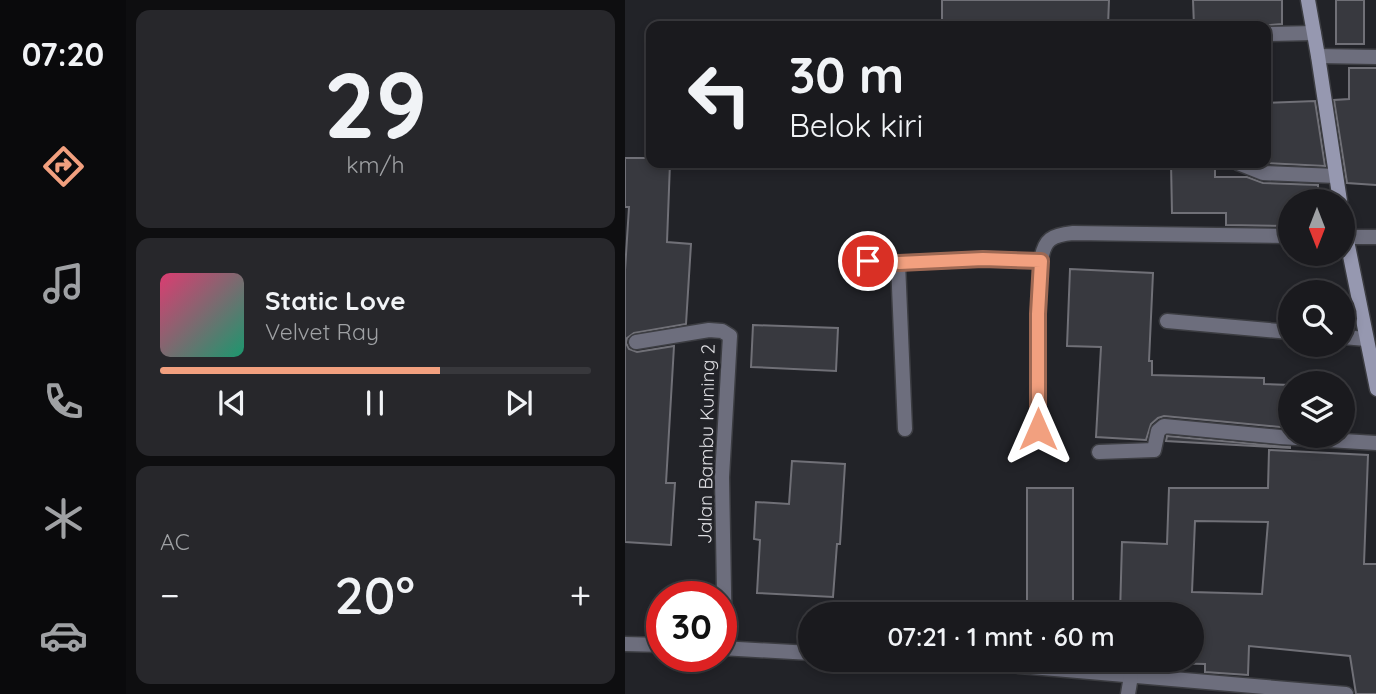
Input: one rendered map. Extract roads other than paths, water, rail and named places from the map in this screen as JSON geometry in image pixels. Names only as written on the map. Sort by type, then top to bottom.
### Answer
[{"type":"main road","points":[[1308,0],[1338,189]]},
{"type":"main road","points":[[1350,266],[1376,389]]},
{"type":"street","points":[[1271,34],[1314,33]]},
{"type":"street","points":[[1318,56],[1376,57]]},
{"type":"street","points":[[1250,168],[1263,173],[1336,176]]},
{"type":"street","points":[[1038,429],[1041,261],[1042,251],[1051,237],[1061,234],[1278,236]]},
{"type":"street","points":[[1355,237],[1376,237]]},
{"type":"street","points":[[868,261],[1041,261]]},
{"type":"street","points":[[899,263],[905,429]]},
{"type":"street","points":[[1167,321],[1278,331]]},
{"type":"street","name":"Jalan Bambu Kuning 2","points":[[636,342],[709,330],[722,331],[729,336],[722,477],[723,581]]},
{"type":"street","points":[[1355,338],[1366,339]]},
{"type":"street","points":[[1099,452],[1154,450],[1158,431],[1164,426],[1376,443]]},
{"type":"street","points":[[625,644],[646,645]]},
{"type":"street","points":[[737,649],[798,652]]},
{"type":"street","points":[[1087,672],[1346,694]]},
{"type":"street","points":[[1128,694],[1131,676]]}]
